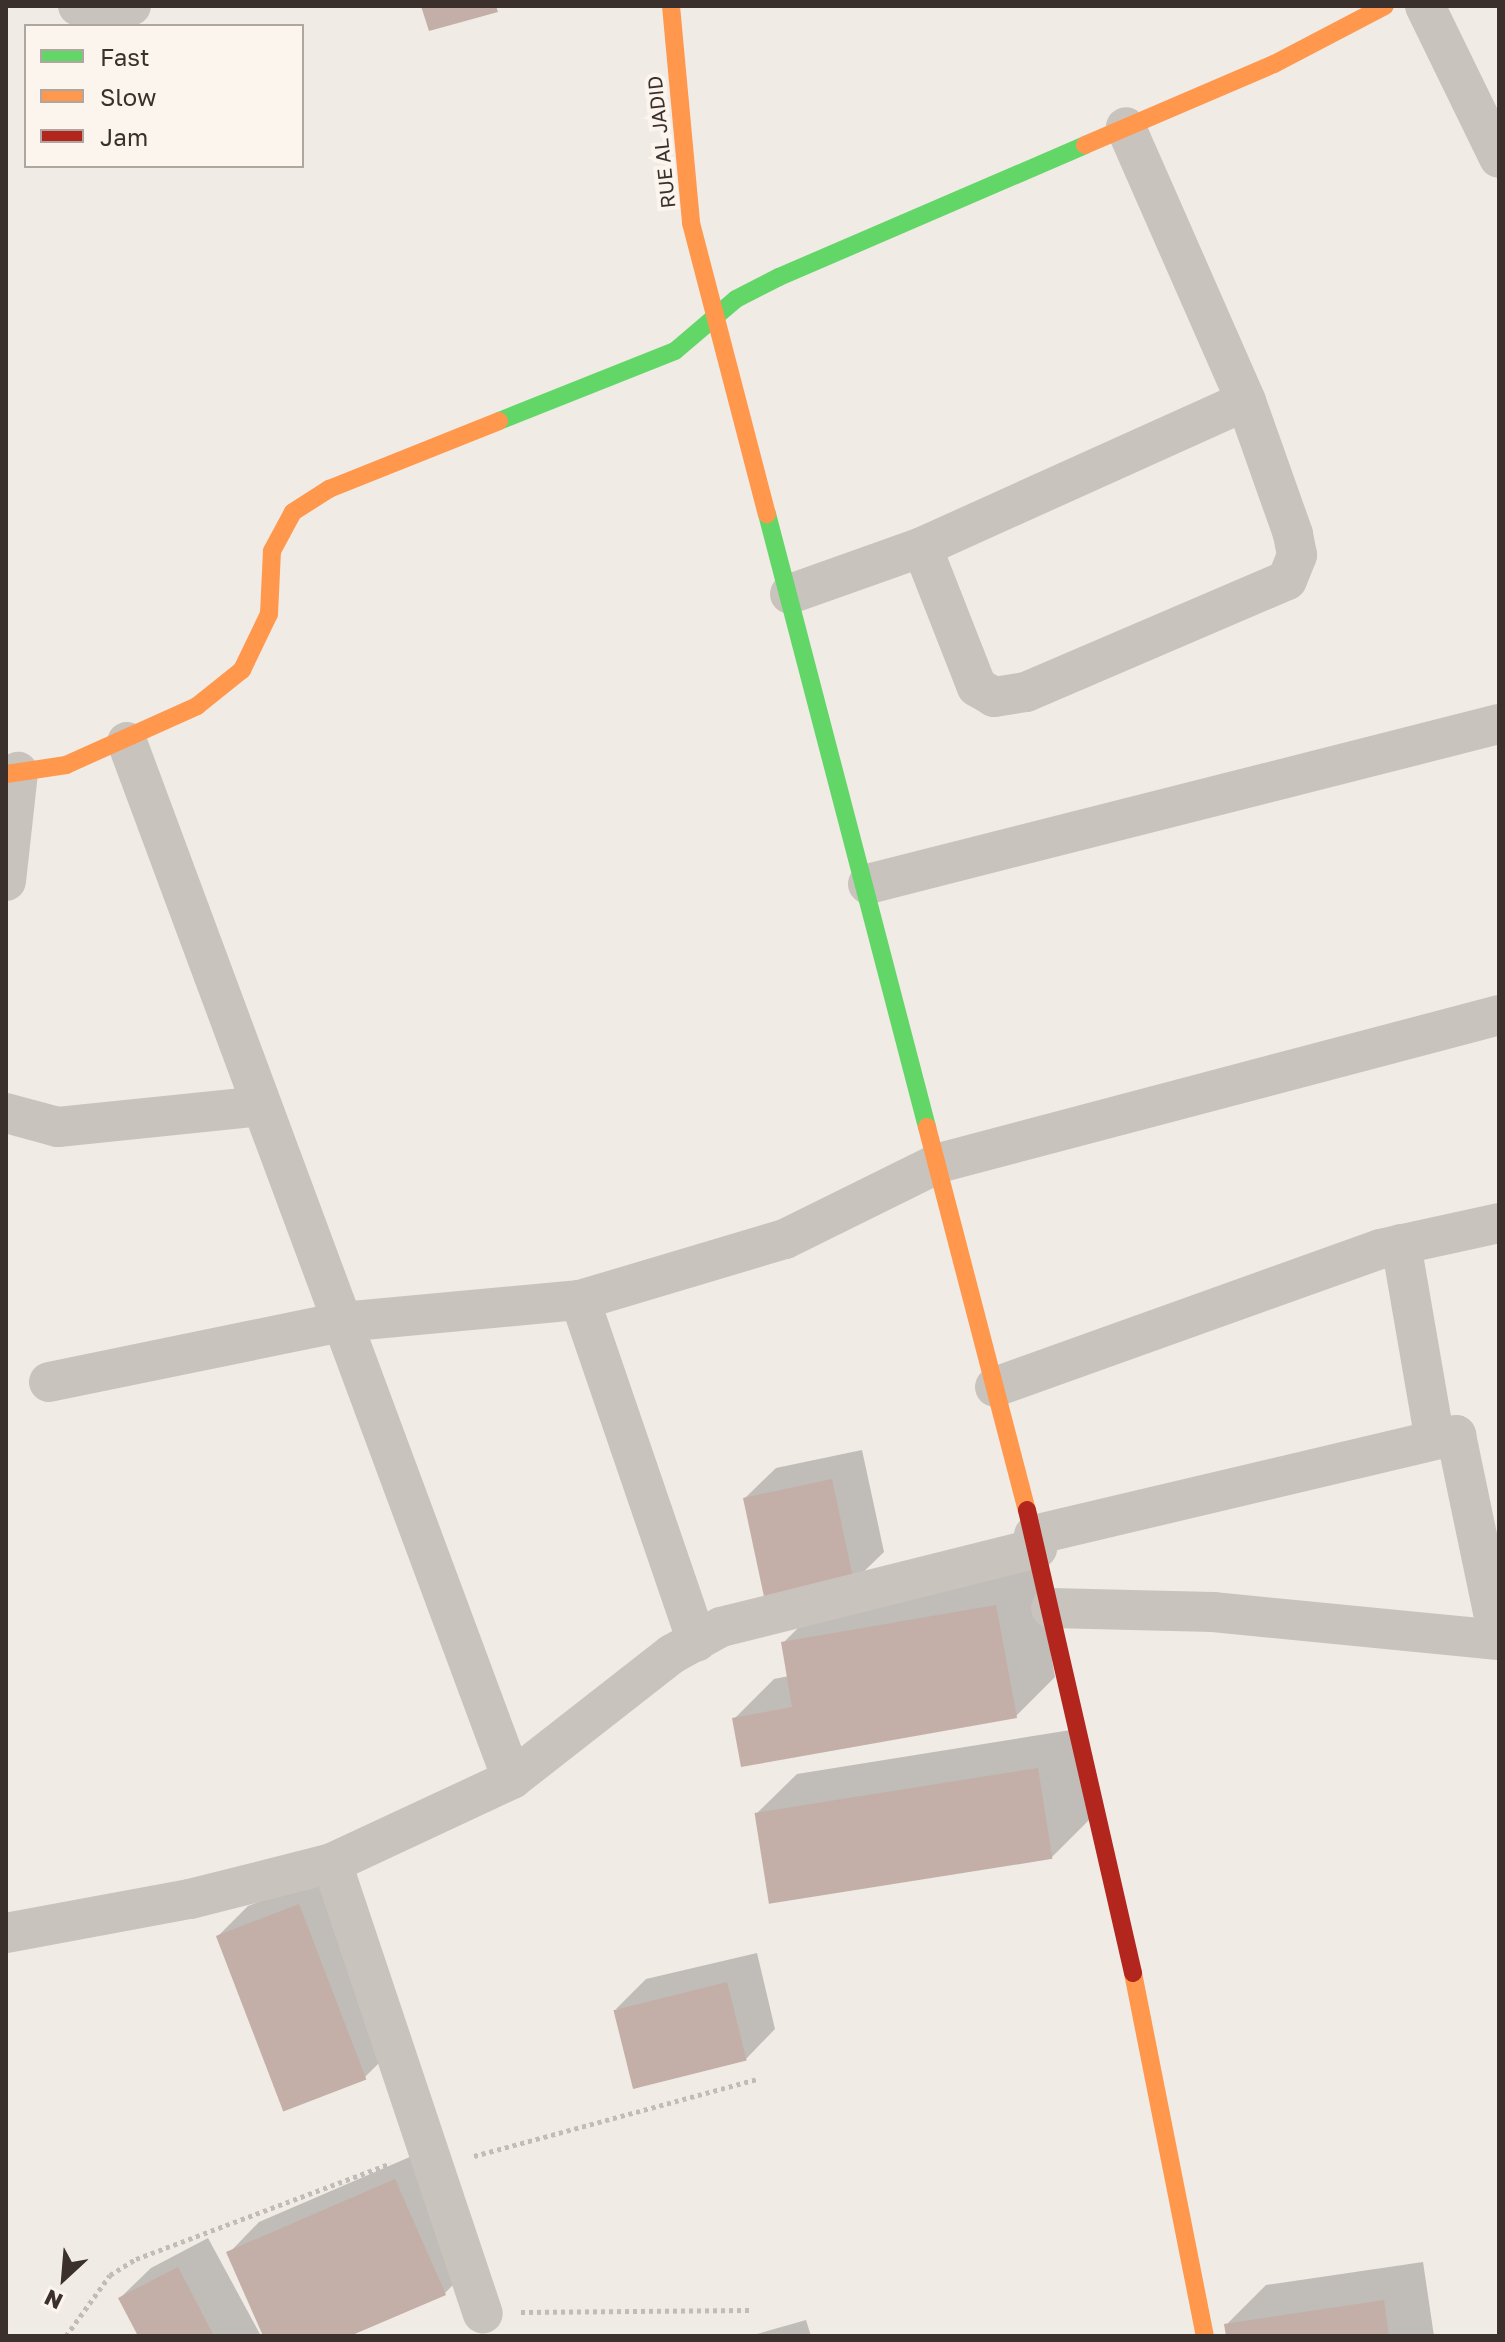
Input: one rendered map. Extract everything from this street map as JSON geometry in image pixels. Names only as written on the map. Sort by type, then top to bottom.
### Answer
[{"type":"street","points":[[78,6],[104,13],[131,6]]},
{"type":"street","name":"RUE AL JADID","points":[[671,6],[681,159],[790,594],[868,884],[1036,1542],[1155,2072],[1205,2336]]},
{"type":"street","points":[[6,881],[12,773],[127,742],[197,706],[242,670],[269,614],[272,551],[293,512],[308,501],[675,351],[779,277],[1126,127],[1333,19],[1385,6]]},
{"type":"street","points":[[1425,6],[1499,158]]},
{"type":"street","points":[[922,547],[977,687],[994,697],[1026,692],[1287,580],[1297,555],[1293,534],[1246,401],[1126,127]]},
{"type":"street","points":[[790,594],[922,547],[1246,401]]},
{"type":"street","points":[[868,884],[1499,724]]},
{"type":"street","points":[[127,742],[512,1779]]},
{"type":"street","points":[[49,1382],[342,1322],[580,1300],[785,1239],[939,1163],[1499,1015]]},
{"type":"street","points":[[6,1113],[58,1127],[262,1106]]},
{"type":"street","points":[[995,1387],[1401,1244],[1499,1223]]},
{"type":"street","points":[[1401,1244],[1434,1435]]},
{"type":"street","points":[[580,1300],[697,1641]]},
{"type":"street","points":[[6,1933],[190,1899],[332,1863],[512,1779],[697,1641],[751,1619],[1434,1435],[1456,1435],[1463,1446],[1499,1640],[1213,1612],[1051,1608]]},
{"type":"street","points":[[332,1863],[425,2152],[483,2313]]},
{"type":"path","points":[[66,2336],[110,2275],[136,2259],[425,2152],[456,2159],[486,2154],[758,2079]]},
{"type":"path","points":[[483,2313],[751,2310]]},
{"type":"building","points":[[421,6],[496,6],[498,12],[429,31]]},
{"type":"building","points":[[832,1479],[854,1584],[765,1603],[743,1498]]},
{"type":"building","points":[[996,1605],[1017,1718],[741,1767],[732,1718],[792,1707],[781,1642]]},
{"type":"building","points":[[1038,1768],[1052,1859],[769,1904],[755,1813]]},
{"type":"building","points":[[299,1904],[366,2080],[283,2111],[216,1936]]},
{"type":"building","points":[[727,1982],[747,2061],[633,2089],[613,2010]]},
{"type":"building","points":[[395,2179],[446,2295],[350,2336],[263,2336],[226,2252]]},
{"type":"building","points":[[178,2267],[214,2336],[138,2336],[118,2298]]},
{"type":"building","points":[[1384,2300],[1389,2336],[1226,2336],[1224,2324]]},
{"type":"traffic: fast","points":[[499,421],[675,351],[736,299],[779,277],[1085,145]]},
{"type":"traffic: fast","points":[[767,514],[927,1127]]},
{"type":"traffic: slow","points":[[671,6],[691,223],[767,514]]},
{"type":"traffic: slow","points":[[1085,145],[1274,64],[1385,6]]},
{"type":"traffic: slow","points":[[6,774],[66,765],[197,706],[242,670],[269,614],[272,551],[293,512],[329,489],[499,421]]},
{"type":"traffic: slow","points":[[927,1127],[1027,1510]]},
{"type":"traffic: slow","points":[[1133,1973],[1205,2336]]},
{"type":"traffic: jam","points":[[1027,1510],[1133,1973]]}]
